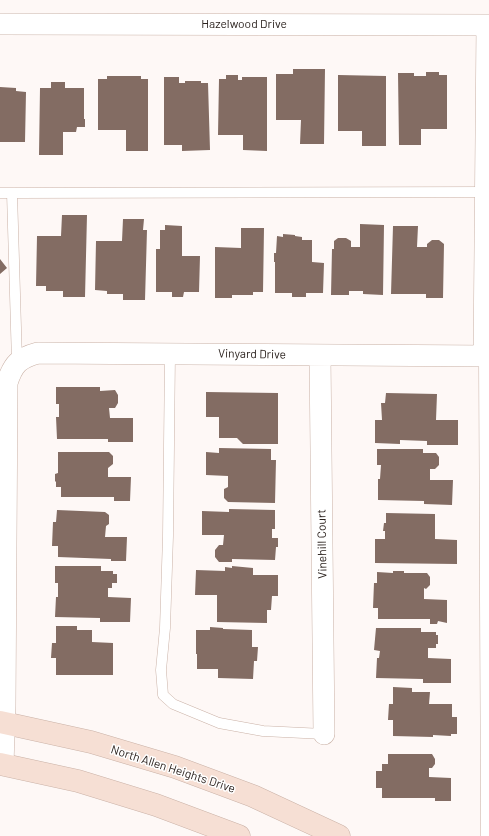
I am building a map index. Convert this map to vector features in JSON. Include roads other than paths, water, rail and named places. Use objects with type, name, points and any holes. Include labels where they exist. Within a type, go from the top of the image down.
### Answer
[{"type":"main road","name":"North Allen Heights Drive","points":[[2,723],[91,742],[175,767],[253,796],[339,836]]},
{"type":"main road","points":[[2,764],[78,781],[156,804],[239,836]]},
{"type":"street","name":"Hazelwood Drive","points":[[0,24],[488,25]]},
{"type":"street","points":[[486,356],[488,25]]},
{"type":"street","name":"Vinyard Drive","points":[[17,362],[38,352],[486,356]]},
{"type":"street","name":"Vinehill Court","points":[[320,355],[324,734]]},
{"type":"street","points":[[2,764],[7,383],[11,371],[17,362]]},
{"type":"lane","points":[[0,193],[487,192]]},
{"type":"lane","points":[[12,193],[17,362]]},
{"type":"lane","points":[[170,354],[168,544],[165,628],[161,670],[163,695],[173,704],[219,723],[263,731],[324,734]]},
{"type":"lane","points":[[486,356],[486,836]]}]
